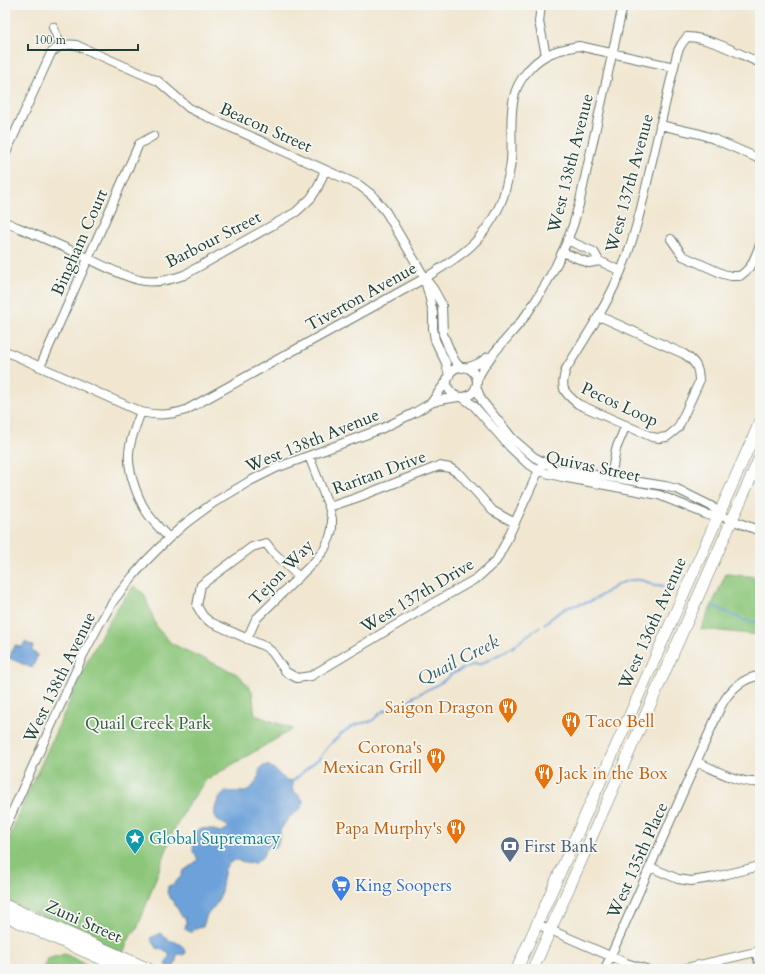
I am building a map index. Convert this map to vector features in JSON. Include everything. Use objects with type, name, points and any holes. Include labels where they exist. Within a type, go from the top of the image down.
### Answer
[{"type":"main road","name":"West 136th Avenue","points":[[517,969],[760,422]]},
{"type":"main road","name":"West 136th Avenue","points":[[533,969],[760,456]]},
{"type":"main road","name":"Zuni Street","points":[[5,905],[149,969]]},
{"type":"main road","name":"Zuni Street","points":[[5,916],[124,969]]},
{"type":"street","points":[[541,5],[539,22],[546,55]]},
{"type":"street","name":"West 138th Avenue","points":[[477,384],[480,372],[492,355],[510,336],[542,291],[558,262],[572,228],[623,5]]},
{"type":"street","points":[[5,155],[51,53],[56,48],[61,46],[53,27]]},
{"type":"street","name":"West 137th Avenue","points":[[563,389],[563,378],[566,369],[599,316],[621,271],[634,236],[642,208],[677,51],[687,37],[697,37],[760,63]]},
{"type":"street","name":"Beacon Street","points":[[61,46],[71,44],[76,45],[158,81],[189,108],[359,185],[372,195],[386,212],[425,278],[434,290],[442,305],[443,334],[454,358],[465,368]]},
{"type":"street","name":"Tiverton Avenue","points":[[5,351],[141,412],[160,415],[186,410],[425,278],[467,250],[491,221],[503,196],[511,162],[512,113],[514,96],[520,82],[528,71],[546,55],[579,46],[674,66]]},
{"type":"street","points":[[660,125],[700,134],[760,159]]},
{"type":"street","name":"Bingham Court","points":[[40,367],[139,144],[152,136]]},
{"type":"street","name":"Barbour Street","points":[[5,222],[89,258],[124,275],[139,280],[153,282],[169,280],[184,275],[296,212],[311,198],[318,187],[325,170]]},
{"type":"street","points":[[671,239],[682,256],[723,274],[732,276],[740,276],[752,264],[760,245]]},
{"type":"street","points":[[567,240],[594,252],[599,261]]},
{"type":"street","points":[[562,252],[589,263],[599,261],[621,271]]},
{"type":"street","name":"Beacon Street","points":[[425,278],[433,313],[433,328],[436,340],[446,363],[448,378]]},
{"type":"street","name":"Pecos Loop","points":[[563,389],[569,397],[578,404],[652,437],[667,437],[673,434],[678,428],[699,382],[698,367],[684,354],[599,316]]},
{"type":"street","name":"West 138th Avenue","points":[[465,368],[479,363],[492,355]]},
{"type":"street","points":[[465,368],[474,373],[477,384],[471,395],[460,397],[454,395],[448,388],[448,378],[454,370],[465,368]]},
{"type":"street","name":"West 138th Avenue","points":[[431,403],[448,378]]},
{"type":"street","name":"Quivas Street","points":[[477,384],[478,393],[482,401],[514,439],[526,451],[544,463],[558,469],[677,489],[712,506],[719,515]]},
{"type":"street","name":"West 138th Avenue","points":[[5,828],[83,655],[99,625],[114,600],[133,576],[169,538],[201,511],[213,503],[276,468],[381,429],[431,403],[460,397]]},
{"type":"street","name":"Quivas Street","points":[[460,397],[474,406],[526,463],[539,470],[562,477],[659,495],[708,515],[719,515],[760,531]]},
{"type":"street","points":[[141,412],[132,436],[129,453],[130,467],[137,494],[146,511],[157,526],[169,538]]},
{"type":"street","points":[[611,477],[616,449],[626,425]]},
{"type":"street","name":"Tejon Way","points":[[247,639],[256,619],[314,562],[328,544],[332,529],[332,519],[329,507],[309,456]]},
{"type":"street","name":"West 137th Drive","points":[[247,639],[266,647],[272,652],[286,672],[297,678],[311,676],[477,578],[496,562],[539,470],[544,463]]},
{"type":"street","name":"Raritan Drive","points":[[329,507],[439,466],[450,468],[460,475],[493,511],[515,523]]},
{"type":"street","points":[[247,639],[210,622],[202,616],[197,606],[201,585],[252,547],[266,543],[272,551],[299,577]]},
{"type":"street","name":"West 135th Place","points":[[605,969],[725,698],[733,689],[744,681],[760,676]]},
{"type":"street","points":[[697,762],[743,782],[760,782]]},
{"type":"street","points":[[650,867],[678,879],[692,882],[760,866]]},
{"type":"street","points":[[537,924],[611,956],[646,969]]},
{"type":"street","points":[[682,969],[758,951],[760,966]]},
{"type":"green space","points":[[726,574],[760,577],[760,635],[701,629]]},
{"type":"green space","name":"Quail Creek Park","points":[[134,586],[144,594],[157,628],[172,644],[239,675],[252,691],[255,715],[293,729],[206,780],[186,808],[173,832],[137,929],[131,935],[123,953],[5,900],[5,851],[16,820],[89,658],[110,619]]},
{"type":"green space","points":[[65,954],[95,969],[42,969],[47,959]]},
{"type":"water","points":[[25,642],[33,646],[32,651],[38,655],[32,668],[9,658],[15,645],[22,647]]},
{"type":"water","points":[[267,765],[273,768],[287,781],[291,780],[294,782],[292,789],[303,800],[303,805],[300,810],[288,819],[281,828],[277,847],[267,848],[262,857],[255,863],[248,864],[235,860],[228,864],[225,869],[218,901],[207,914],[203,927],[196,928],[191,933],[185,929],[185,918],[182,917],[167,893],[168,886],[173,885],[182,875],[182,872],[198,860],[193,851],[194,835],[196,830],[208,829],[220,832],[229,828],[215,816],[216,806],[223,793],[248,791],[256,782],[260,769]]},
{"type":"water","points":[[160,933],[169,941],[181,945],[186,953],[183,955],[177,955],[175,965],[171,969],[168,968],[166,963],[169,957],[169,952],[157,948],[152,941],[151,937]]},
{"type":"waterway","name":"Quail Creek","points":[[544,624],[566,608],[593,600],[620,583],[626,581],[640,580],[654,586],[658,585],[674,588]]},
{"type":"waterway","name":"Quail Creek","points":[[714,606],[743,620],[760,623]]},
{"type":"waterway","name":"Quail Creek","points":[[293,781],[320,758],[331,743],[353,726],[371,721],[382,712],[405,703],[442,682],[451,675],[474,664],[479,665],[513,647],[540,627]]},
{"type":"place","name":"Saigon Dragon","points":[[508,724]]},
{"type":"place","name":"Taco Bell","points":[[571,738]]},
{"type":"place","name":"Corona's Mexican Grill","points":[[436,774]]},
{"type":"place","name":"Jack in the Box","points":[[544,790]]},
{"type":"place","name":"Papa Murphy's","points":[[456,845]]},
{"type":"place","name":"Global Supremacy","points":[[135,855]]},
{"type":"place","name":"First Bank","points":[[510,863]]},
{"type":"place","name":"King Soopers","points":[[341,902]]}]
